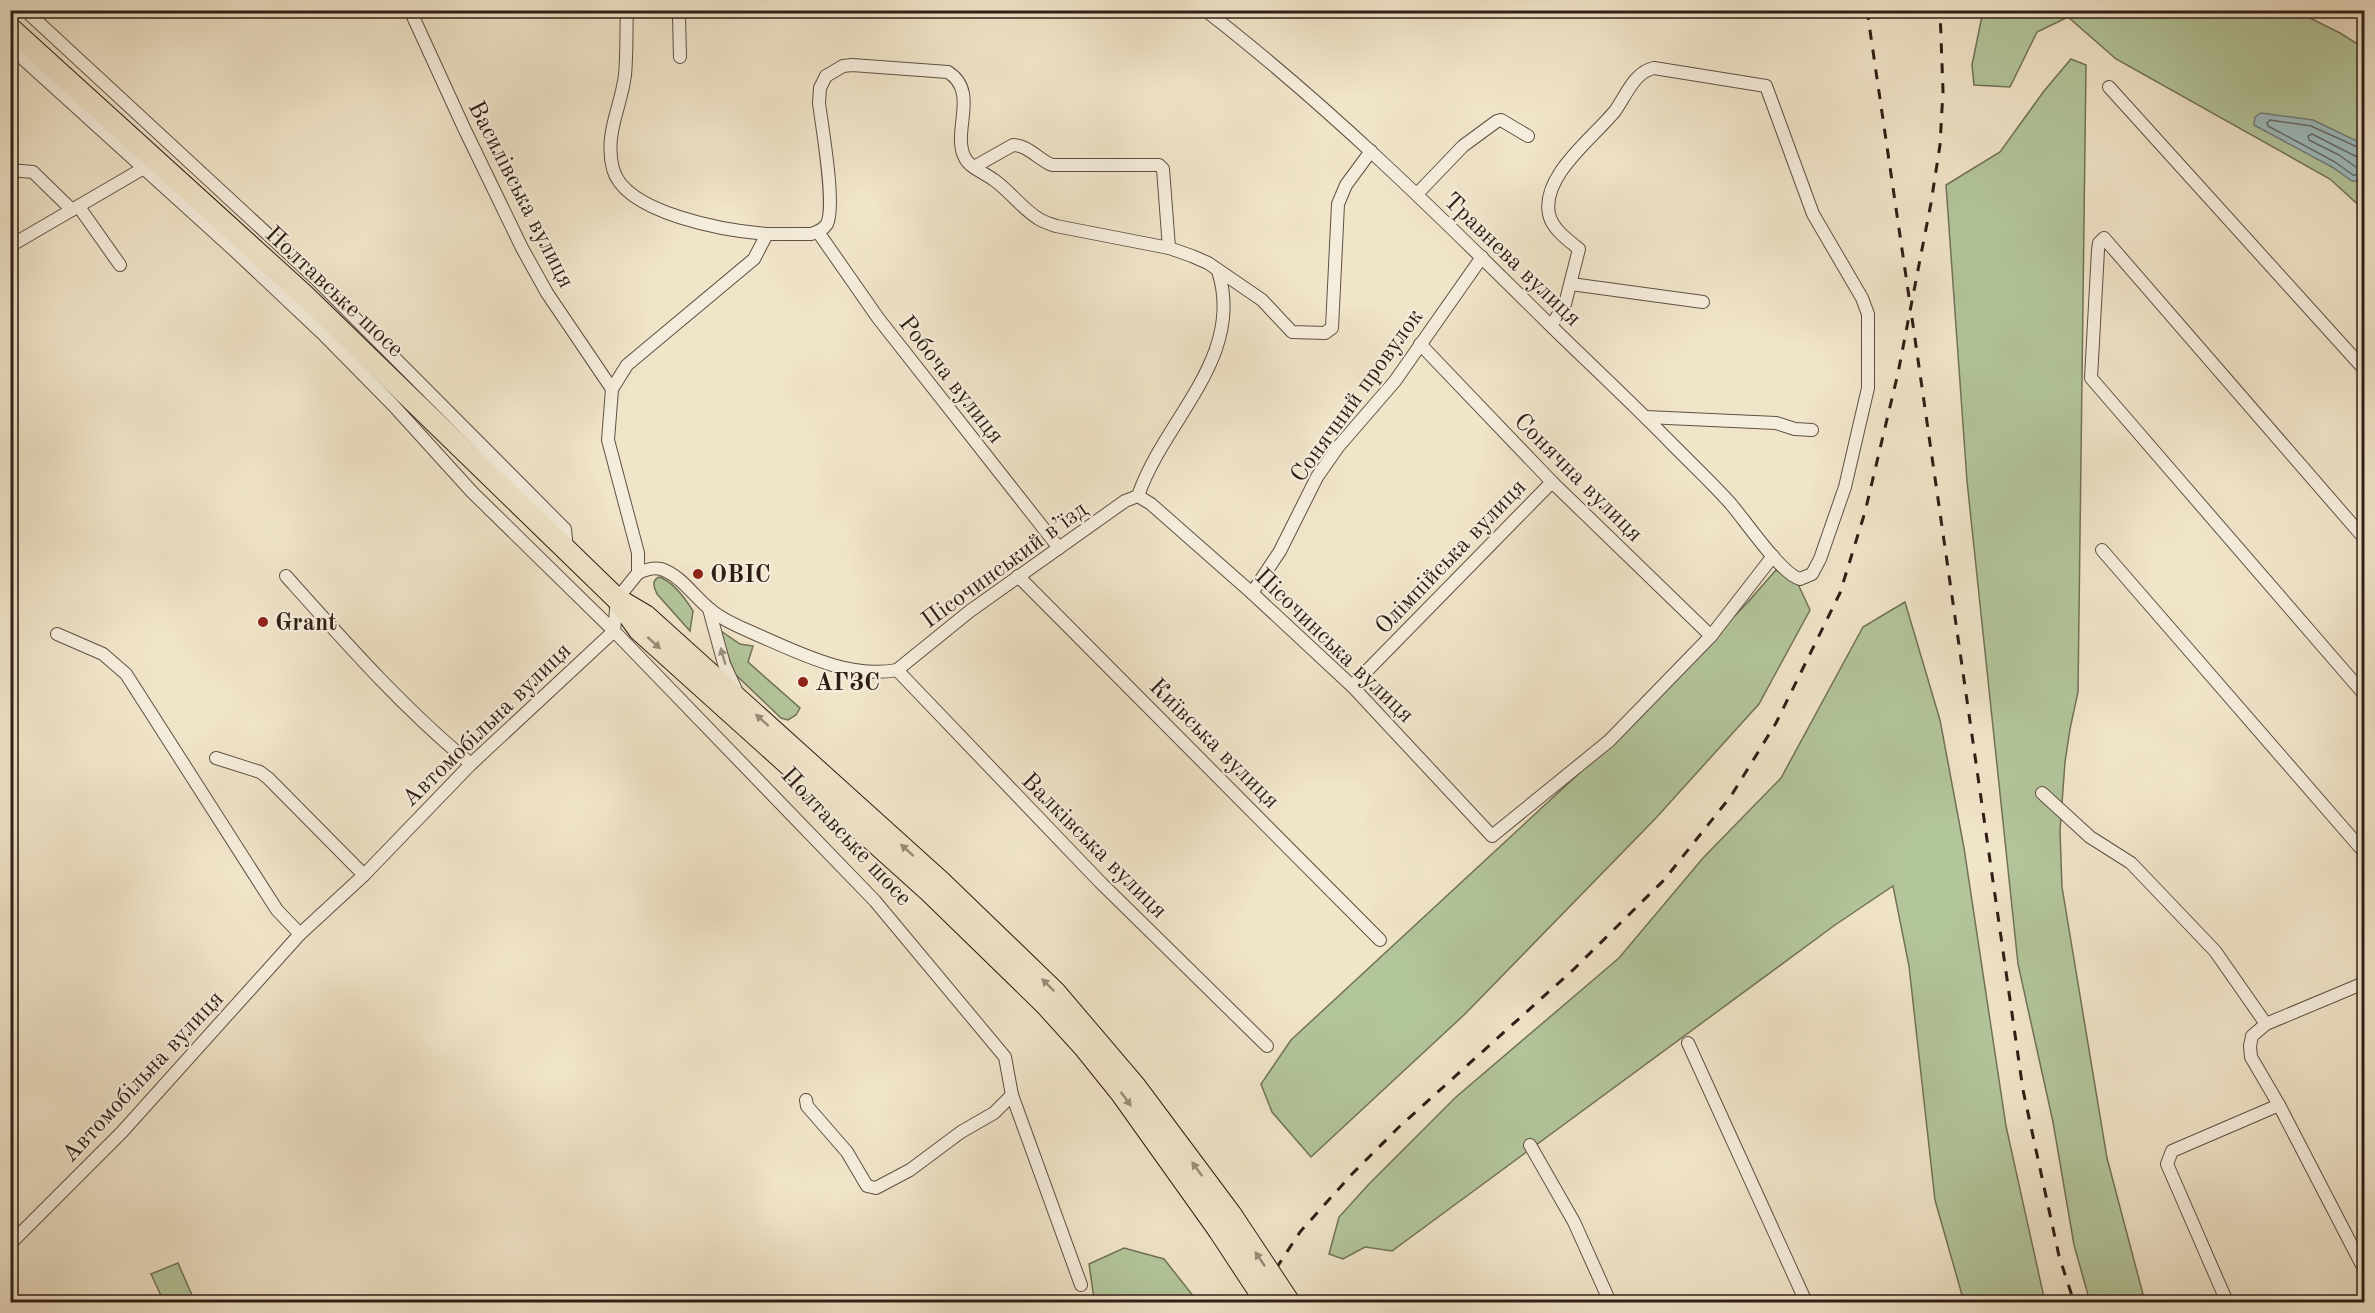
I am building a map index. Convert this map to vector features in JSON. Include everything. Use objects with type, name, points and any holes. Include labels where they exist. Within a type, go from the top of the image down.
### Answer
[{"type":"highway","name":"Полтавське шосе","points":[[10,28],[151,165],[304,295],[616,599]]},
{"type":"highway","points":[[616,599],[646,616],[741,701],[940,881],[1055,992],[1135,1086],[1225,1222],[1266,1302]]},
{"type":"highway","points":[[616,599],[639,630],[930,892],[1045,1004],[1122,1093],[1289,1302]]},
{"type":"street","points":[[25,10],[315,278],[565,529],[568,551]]},
{"type":"street","name":"Василівська вулиця","points":[[410,10],[522,248],[547,293],[612,389]]},
{"type":"street","points":[[627,10],[625,73],[610,139],[613,168],[617,180],[624,189],[674,216],[702,224],[767,234],[818,232],[827,223],[830,206],[819,103],[820,88],[826,76],[837,68],[852,65],[948,72],[955,77],[962,89],[964,157],[974,167],[996,181],[1038,219],[1056,226],[1169,248],[1208,263],[1262,300],[1292,332],[1298,334],[1325,333],[1330,331],[1332,325],[1338,204],[1346,185],[1371,151]]},
{"type":"street","points":[[676,10],[679,17],[680,57]]},
{"type":"street","name":"Травнева вулиця","points":[[1212,12],[1371,151],[1482,257],[1646,417],[1730,503],[1792,576],[1800,579],[1812,574],[1820,560],[1845,487],[1868,388],[1868,314],[1862,298],[1813,214],[1766,86],[1654,68],[1641,74],[1613,113],[1567,164],[1550,196],[1549,215],[1553,225],[1578,249],[1571,285]]},
{"type":"street","name":"Полтавське шосе","points":[[10,47],[151,165],[325,336],[393,405],[472,492],[614,631],[875,901],[1005,1057],[1012,1095],[1081,1285]]},
{"type":"street","points":[[2109,87],[2364,369]]},
{"type":"street","points":[[1417,194],[1463,146],[1497,121],[1500,120],[1528,136]]},
{"type":"street","points":[[974,167],[1013,145],[1020,145],[1045,163],[1052,165],[1159,165],[1163,169],[1169,248]]},
{"type":"street","points":[[10,246],[151,165]]},
{"type":"street","points":[[10,170],[33,172],[76,208],[120,266]]},
{"type":"street","name":"Робоча вулиця","points":[[818,232],[878,318],[1059,548]]},
{"type":"street","points":[[638,573],[638,553],[608,440],[612,389],[627,365],[754,259],[767,234]]},
{"type":"street","points":[[2364,537],[2104,238],[2099,243],[2098,250],[2091,378],[2364,694]]},
{"type":"street","name":"Сонячний провулок","points":[[1252,593],[1280,550],[1317,477],[1338,447],[1395,381],[1482,257]]},
{"type":"street","points":[[1138,496],[1154,460],[1211,364],[1218,345],[1224,305],[1222,283],[1218,271]]},
{"type":"street","points":[[1551,326],[1563,309],[1571,285],[1703,302]]},
{"type":"street","name":"Сонячна вулиця","points":[[1420,344],[1552,482],[1711,636]]},
{"type":"street","points":[[1646,417],[1776,423],[1795,429],[1812,430]]},
{"type":"street","name":"Олімпійська вулиця","points":[[1352,686],[1552,482]]},
{"type":"street","name":"Пісочинський в’їзд","points":[[897,670],[1018,576],[1125,501],[1138,496]]},
{"type":"street","name":"Пісочинська вулиця","points":[[1138,496],[1151,504],[1252,593],[1352,686],[1492,836],[1609,741],[1711,636]]},
{"type":"street","points":[[2102,550],[2364,852]]},
{"type":"street","points":[[1711,636],[1773,556]]},
{"type":"street","points":[[614,631],[616,599],[638,573],[658,568],[689,588],[709,609],[728,621],[817,659],[862,671],[897,670]]},
{"type":"street","points":[[286,576],[360,660],[445,743],[471,764]]},
{"type":"street","name":"Київська вулиця","points":[[1018,576],[1380,940]]},
{"type":"street","points":[[709,609],[724,664],[741,701]]},
{"type":"street","name":"Автомобільна вулиця","points":[[10,1244],[122,1132],[300,934],[364,875],[471,764],[614,631]]},
{"type":"street","points":[[57,634],[103,654],[126,674],[200,793],[278,910],[300,934]]},
{"type":"street","name":"Валківська вулиця","points":[[897,670],[1100,882],[1267,1046]]},
{"type":"street","points":[[216,758],[260,772],[268,778],[364,875]]},
{"type":"street","points":[[2042,793],[2090,837],[2131,863],[2215,951],[2266,1024]]},
{"type":"street","points":[[2364,983],[2266,1024],[2252,1036],[2250,1046],[2251,1057],[2279,1105],[2364,1269]]},
{"type":"street","points":[[1688,1042],[1806,1302]]},
{"type":"street","points":[[806,1100],[807,1106],[847,1152],[862,1180],[867,1186],[876,1188],[910,1170],[961,1132],[994,1113],[1012,1095]]},
{"type":"street","points":[[2227,1302],[2167,1164],[2172,1151],[2279,1105]]},
{"type":"street","points":[[1530,1145],[1574,1222],[1610,1302]]},
{"type":"green space","points":[[1983,11],[2296,11],[2340,33],[2364,48],[2364,210],[2330,179],[2116,59],[2068,17],[2037,32],[2010,87],[1974,85],[1972,65]]},
{"type":"green space","points":[[2071,59],[2086,65],[2078,692],[2065,762],[2060,831],[2062,887],[2107,1158],[2145,1302],[2090,1302],[2074,1245],[2053,1122],[2018,964],[1967,481],[1946,185],[2000,152],[2044,91]]},
{"type":"green space","points":[[1776,570],[1797,582],[1810,610],[1759,704],[1655,819],[1465,1014],[1311,1157],[1272,1112],[1261,1084],[1291,1040],[1614,741]]},
{"type":"green space","points":[[659,577],[683,596],[693,611],[690,631],[657,594],[654,582]]},
{"type":"green space","points":[[1905,602],[1940,720],[1964,848],[2006,1126],[2045,1302],[1964,1302],[1935,1200],[1909,966],[1893,886],[1835,925],[1392,1251],[1365,1247],[1343,1259],[1329,1254],[1339,1217],[1368,1185],[1456,1097],[1619,958],[1703,858],[1781,778],[1863,627]]},
{"type":"green space","points":[[721,631],[740,644],[753,646],[748,662],[800,708],[796,715],[788,720],[781,718],[735,674],[720,636]]},
{"type":"green space","points":[[1124,1248],[1164,1259],[1198,1302],[1090,1302],[1094,1299],[1089,1264]]},
{"type":"green space","points":[[178,1263],[195,1302],[164,1302],[151,1274]]},
{"type":"water","points":[[2261,113],[2313,120],[2361,143],[2364,146],[2364,181],[2352,181],[2332,167],[2254,125],[2255,117]]},
{"type":"railway","points":[[1867,10],[1909,297]]},
{"type":"railway","points":[[1254,1302],[1300,1232],[1352,1174],[1399,1127],[1574,969],[1664,880],[1731,796],[1776,723],[1840,593],[1865,512],[1898,373],[1940,145],[1943,91],[1940,10]]},
{"type":"railway","points":[[1912,318],[2023,1090],[2059,1256],[2074,1302]]},
{"type":"place","name":"ОВІС","points":[[698,574]]},
{"type":"place","name":"Grant","points":[[263,622]]},
{"type":"place","name":"АГЗС","points":[[803,682]]}]
